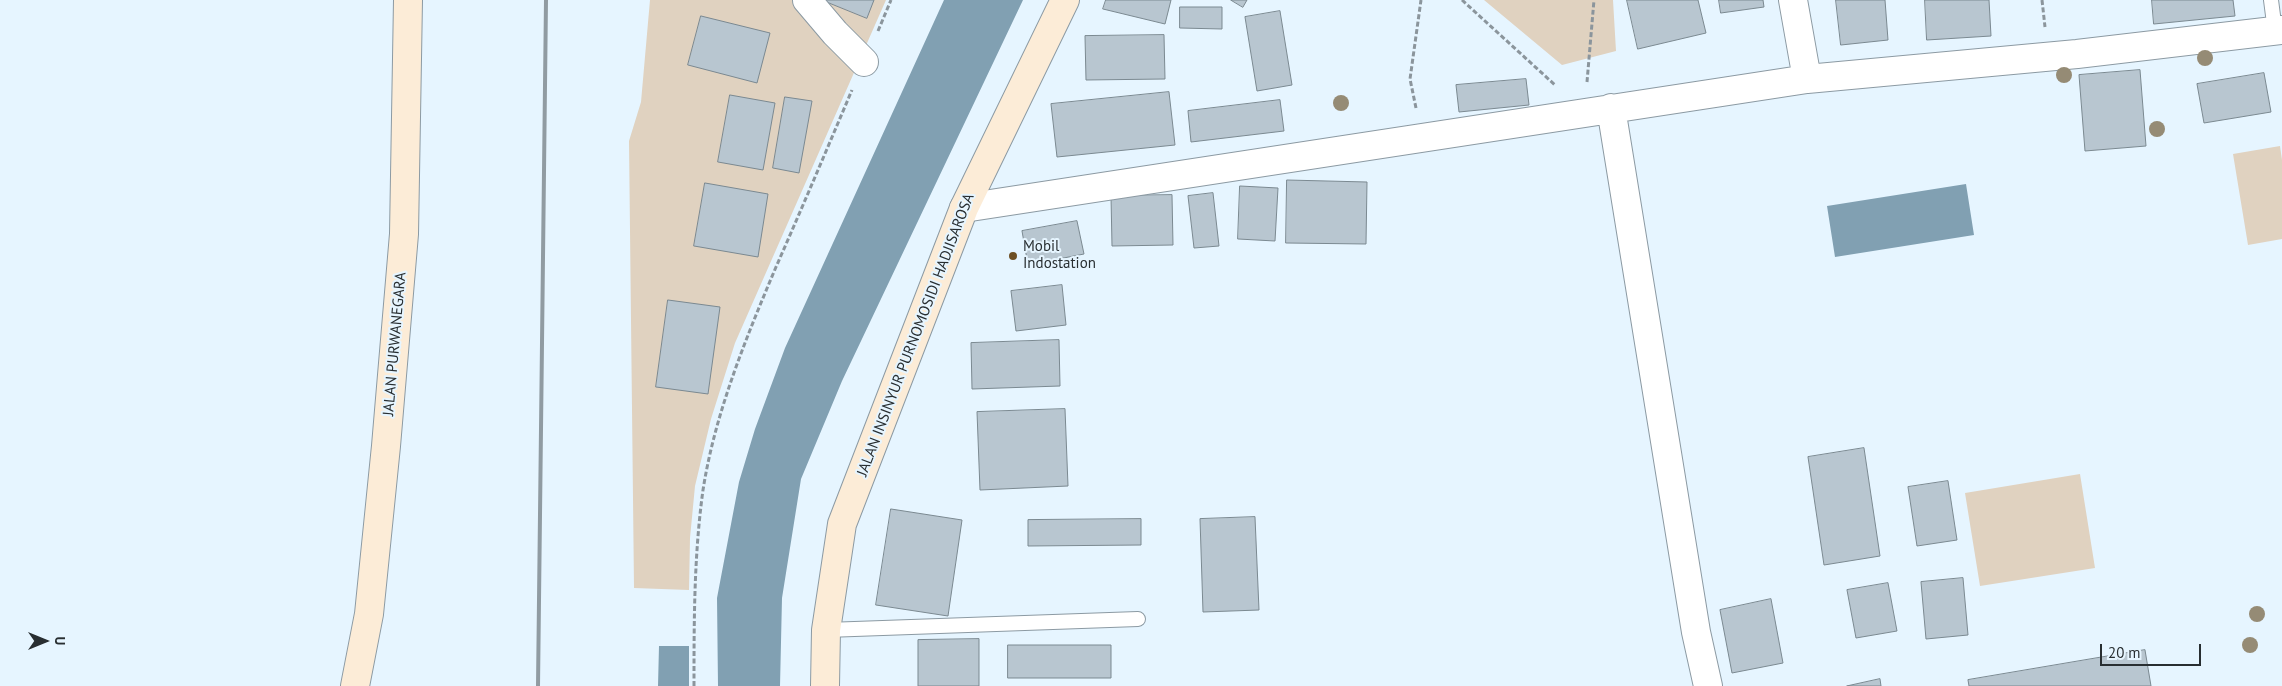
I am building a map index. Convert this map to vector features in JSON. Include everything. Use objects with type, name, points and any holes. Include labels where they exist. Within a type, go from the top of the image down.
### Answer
[{"type":"street","name":"JALAN PURWANEGARA","points":[[355,686],[369,614],[404,244],[408,0]]},
{"type":"street","points":[[807,0],[835,33],[864,62]]},
{"type":"street","name":"JALAN INSINYUR PURNOMOSIDI HADJISAROSA","points":[[825,686],[826,630],[842,524],[964,208],[1065,0]]},
{"type":"street","points":[[1793,0],[1807,79]]},
{"type":"street","points":[[964,208],[1807,79],[2077,54],[2279,30]]},
{"type":"street","points":[[1611,108],[1696,632],[1708,686]]},
{"type":"lane","points":[[2270,0],[2279,30]]},
{"type":"lane","points":[[826,630],[1138,620]]},
{"type":"path","points":[[694,686],[694,606],[698,538],[703,488],[719,421],[744,343],[891,0]]},
{"type":"path","points":[[1421,0],[1410,79],[1422,137]]},
{"type":"path","points":[[1462,0],[1555,85],[1563,84]]},
{"type":"path","points":[[1584,112],[1594,0]]},
{"type":"path","points":[[1579,82],[1587,80]]},
{"type":"shaded area","points":[[650,0],[886,0],[735,343],[711,419],[695,486],[690,538],[689,590],[634,588],[629,141],[641,102]]},
{"type":"shaded area","points":[[1484,0],[1613,0],[1616,51],[1562,65]]},
{"type":"shaded area","points":[[2280,146],[2282,160],[2282,239],[2248,245],[2233,154]]},
{"type":"shaded area","points":[[2080,474],[2095,568],[1980,586],[1965,493]]},
{"type":"water","points":[[944,0],[1023,0],[842,381],[801,479],[782,598],[780,686],[718,686],[717,598],[739,482],[755,429],[785,348]]},
{"type":"water","points":[[1966,184],[1974,235],[1835,257],[1827,206]]},
{"type":"water","points":[[659,646],[689,646],[689,686],[658,686]]},
{"type":"building","points":[[822,0],[874,0],[867,18]]},
{"type":"building","points":[[1106,0],[1171,0],[1165,24],[1103,9]]},
{"type":"building","points":[[1231,0],[1247,0],[1243,7]]},
{"type":"building","points":[[1627,0],[1698,0],[1706,33],[1638,49]]},
{"type":"building","points":[[1719,0],[1763,0],[1764,7],[1721,13]]},
{"type":"building","points":[[1836,0],[1885,0],[1888,40],[1841,45]]},
{"type":"building","points":[[1925,0],[1989,0],[1991,36],[1927,40]]},
{"type":"building","points":[[2152,0],[2233,0],[2235,16],[2154,24]]},
{"type":"building","points":[[1180,7],[1222,7],[1222,29],[1180,28]]},
{"type":"building","points":[[1280,11],[1292,85],[1257,91],[1245,17]]},
{"type":"building","points":[[701,16],[770,33],[757,83],[688,65]]},
{"type":"building","points":[[1164,35],[1165,79],[1086,80],[1085,36]]},
{"type":"building","points":[[2140,70],[2146,146],[2085,151],[2079,75]]},
{"type":"building","points":[[2264,73],[2271,112],[2204,123],[2197,84]]},
{"type":"building","points":[[1526,79],[1529,105],[1459,112],[1456,85]]},
{"type":"building","points":[[1169,92],[1175,145],[1057,157],[1051,104]]},
{"type":"building","points":[[730,95],[775,103],[763,170],[718,162]]},
{"type":"building","points":[[785,97],[812,101],[799,173],[773,168]]},
{"type":"building","points":[[1280,100],[1284,131],[1191,142],[1188,111]]},
{"type":"building","points":[[1287,180],[1367,182],[1366,244],[1286,243]]},
{"type":"building","points":[[705,183],[768,194],[758,257],[694,246]]},
{"type":"building","points":[[1240,186],[1278,188],[1275,241],[1238,239]]},
{"type":"building","points":[[1213,193],[1219,246],[1194,248],[1188,196]]},
{"type":"building","points":[[1172,195],[1173,245],[1112,246],[1111,196]]},
{"type":"building","points":[[1077,221],[1084,254],[1028,265],[1022,231]]},
{"type":"building","points":[[1062,285],[1066,325],[1016,331],[1011,291]]},
{"type":"building","points":[[668,300],[720,307],[708,394],[656,387]]},
{"type":"building","points":[[1059,340],[1060,386],[972,389],[971,343]]},
{"type":"building","points":[[1065,409],[1068,486],[980,490],[977,412]]},
{"type":"building","points":[[1864,448],[1880,556],[1824,565],[1808,457]]},
{"type":"building","points":[[1948,481],[1957,540],[1917,546],[1908,487]]},
{"type":"building","points":[[891,509],[962,520],[948,616],[876,605]]},
{"type":"building","points":[[1255,517],[1259,610],[1203,612],[1200,519]]},
{"type":"building","points":[[1141,519],[1141,545],[1028,546],[1028,520]]},
{"type":"building","points":[[1963,578],[1968,635],[1926,639],[1921,582]]},
{"type":"building","points":[[1888,583],[1897,631],[1856,638],[1847,590]]},
{"type":"building","points":[[1771,599],[1783,663],[1732,673],[1720,610]]},
{"type":"building","points":[[979,639],[979,686],[918,686],[918,640]]},
{"type":"building","points":[[1008,645],[1111,645],[1111,678],[1008,678]]},
{"type":"building","points":[[2145,650],[2151,686],[1969,686],[1968,680]]},
{"type":"building","points":[[1880,679],[1881,686],[1847,686]]},
{"type":"railway","points":[[538,686],[546,0]]},
{"type":"place","name":"Mobil Indostation","points":[[1013,256]]}]
